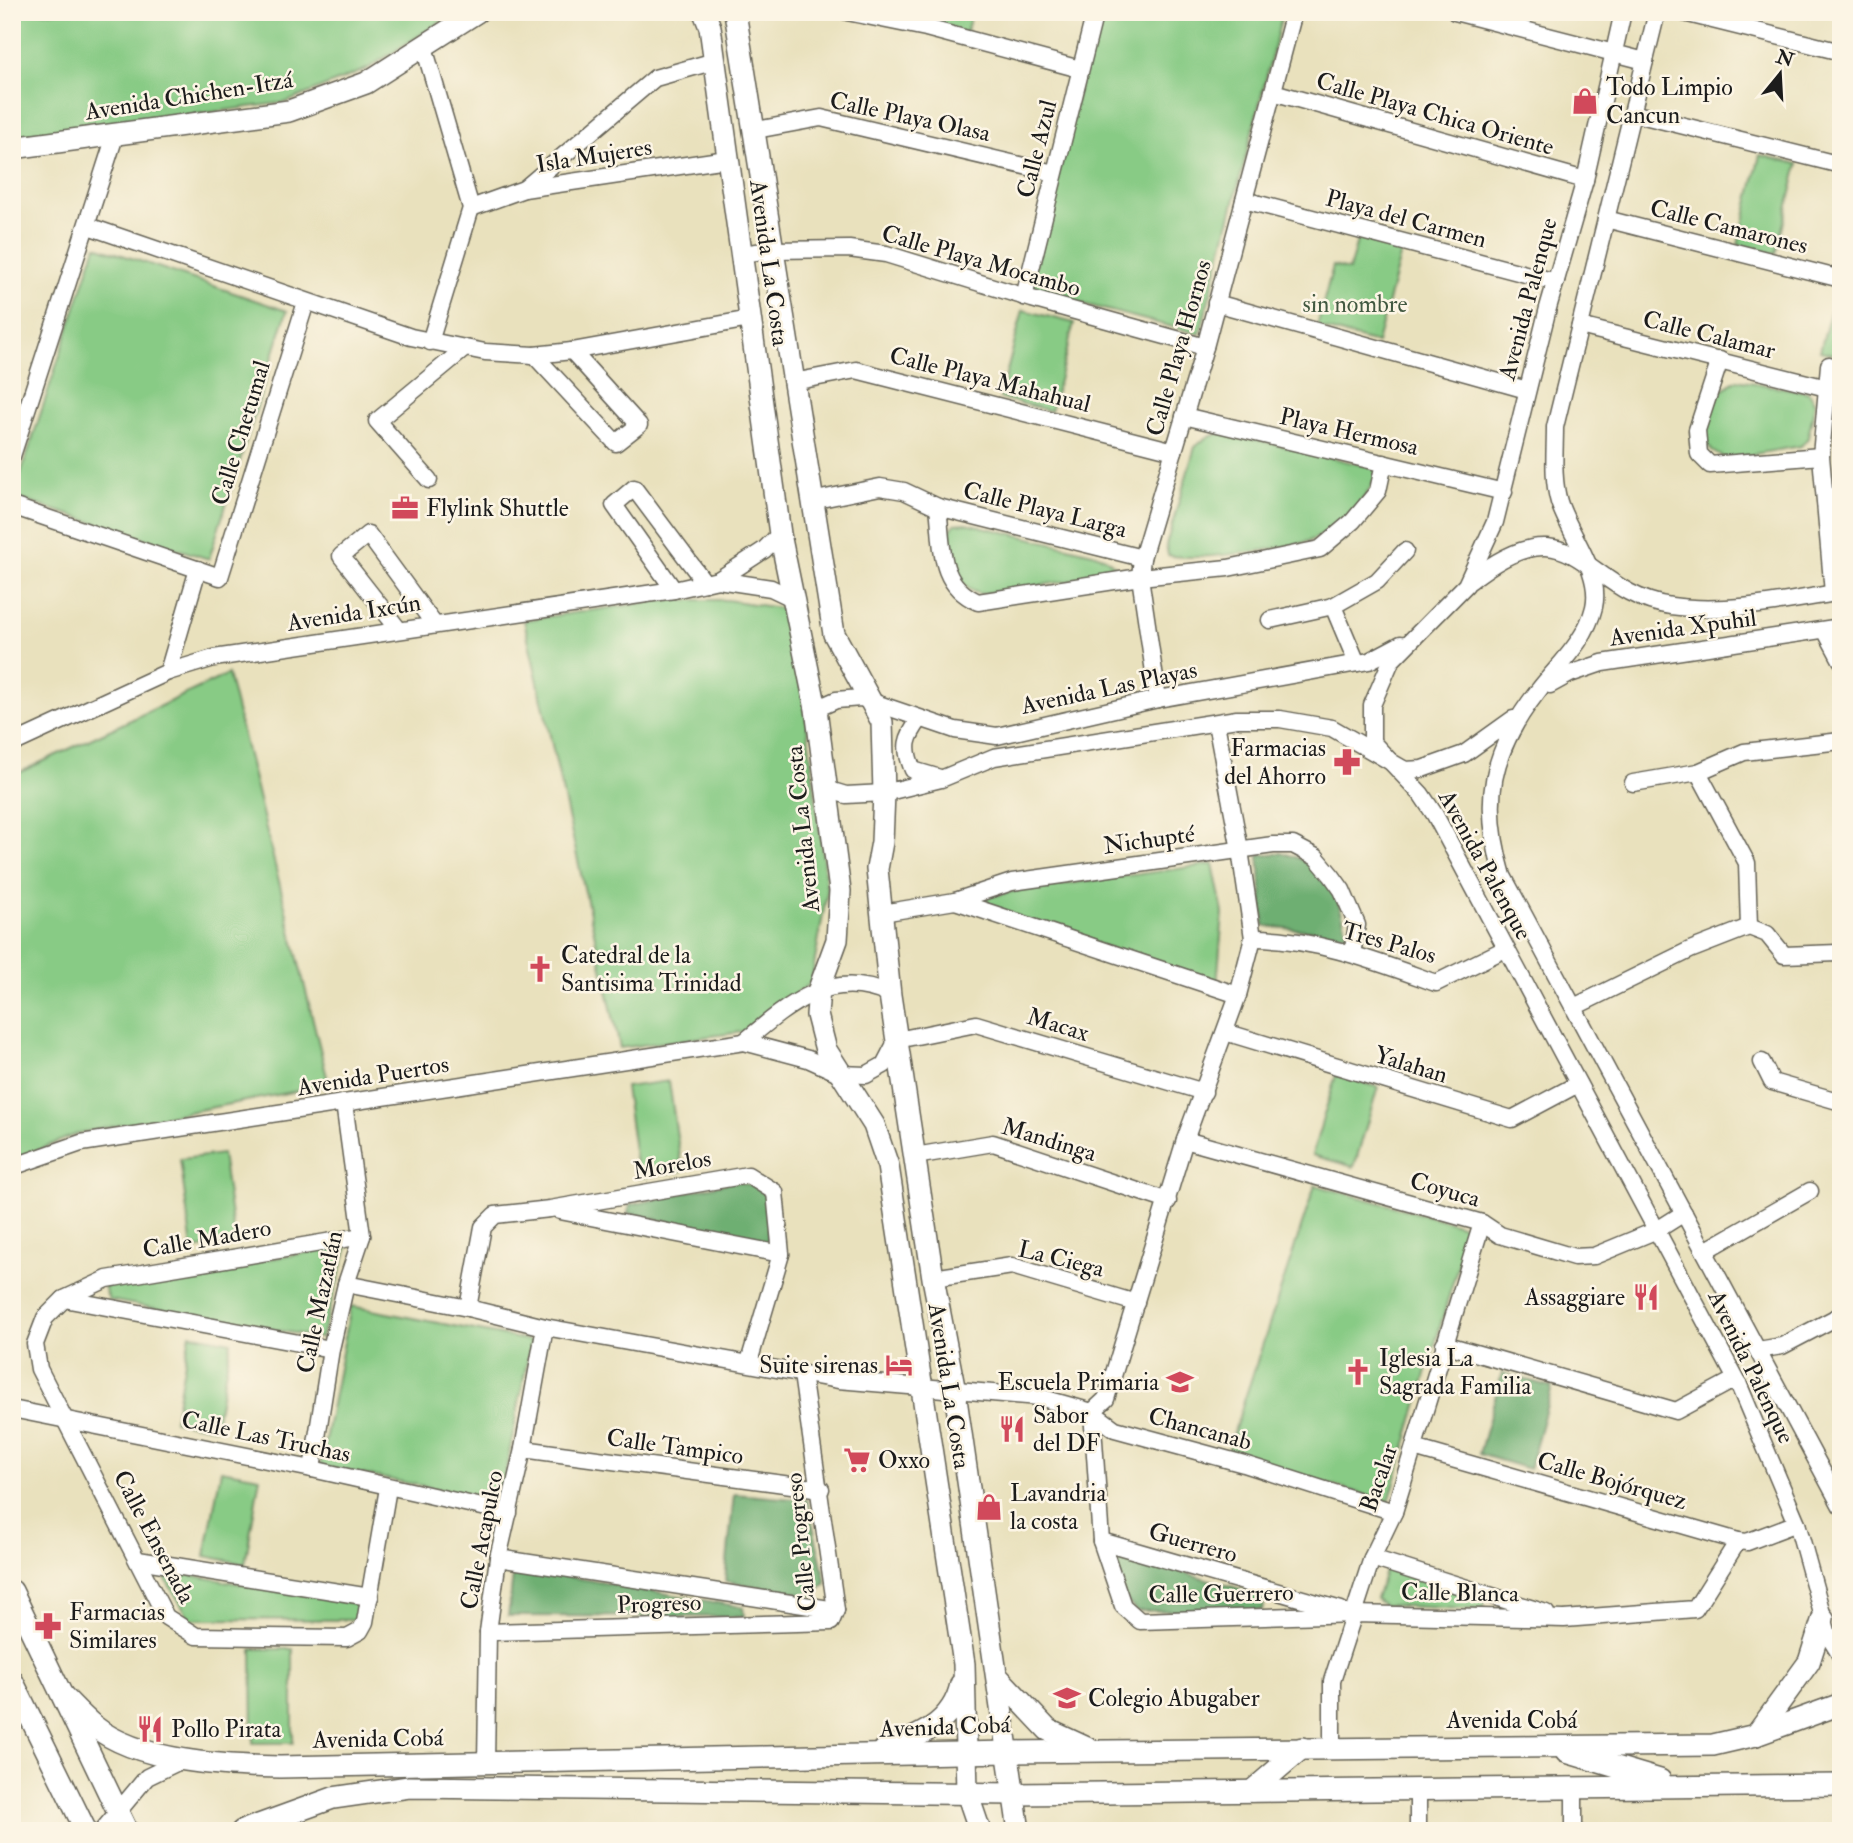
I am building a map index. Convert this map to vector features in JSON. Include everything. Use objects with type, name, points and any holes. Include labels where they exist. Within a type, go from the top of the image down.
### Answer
[{"type":"main road","name":"Avenida Chichen-Itzá","points":[[12,148],[289,111],[366,83],[477,12]]},
{"type":"main road","name":"Avenida La Costa","points":[[704,12],[710,27],[715,61],[780,534],[816,709],[840,891],[837,940],[819,989],[817,1016],[825,1050],[874,1125],[888,1166],[964,1660],[967,1794],[980,1831]]},
{"type":"main road","name":"Avenida La Costa","points":[[736,12],[834,634],[882,722],[884,793],[882,842],[877,869],[890,995],[933,1278],[955,1392],[1019,1831]]},
{"type":"main road","points":[[780,534],[796,527],[816,530]]},
{"type":"main road","points":[[12,1591],[122,1822]]},
{"type":"main road","points":[[1756,1735],[1831,1629]]},
{"type":"main road","points":[[871,1755],[933,1728],[949,1712],[959,1691],[964,1660],[980,1659],[994,1653]]},
{"type":"main road","points":[[998,1677],[1048,1730],[1094,1751]]},
{"type":"main road","points":[[12,1680],[86,1831]]},
{"type":"main road","name":"Avenida Cobá","points":[[63,1696],[95,1727],[125,1743],[180,1761],[280,1767],[1008,1752],[1713,1745],[1756,1735],[1841,1703]]},
{"type":"main road","points":[[1544,1746],[1682,1787]]},
{"type":"main road","points":[[1252,1791],[1301,1748]]},
{"type":"main road","points":[[698,1790],[776,1757]]},
{"type":"main road","points":[[360,1765],[409,1787]]},
{"type":"main road","name":"Avenida Cobá","points":[[242,1831],[333,1798],[409,1787],[1015,1794],[1841,1785]]},
{"type":"street","points":[[847,12],[926,28],[1080,69]]},
{"type":"street","name":"Calle Azul","points":[[1024,297],[1095,12]]},
{"type":"street","name":"Calle Playa Hornos","points":[[1158,699],[1140,577],[1142,558],[1205,347],[1294,12]]},
{"type":"street","points":[[1455,12],[1645,61]]},
{"type":"street","name":"Avenida Palenque","points":[[1623,12],[1585,180],[1527,390],[1495,522],[1466,584],[1391,661],[1372,705],[1370,734],[1382,756],[1420,794],[1435,815],[1738,1383],[1797,1522],[1841,1656]]},
{"type":"street","name":"Avenida Palenque","points":[[1657,12],[1555,427],[1554,474],[1559,502],[1595,585],[1595,604],[1589,625],[1570,654],[1537,692],[1506,740],[1492,790],[1489,814],[1503,876],[1841,1506]]},
{"type":"street","points":[[1680,12],[1841,52]]},
{"type":"street","points":[[424,47],[471,208],[430,342]]},
{"type":"street","points":[[524,189],[654,78],[715,61]]},
{"type":"street","name":"Calle Playa Chica Oriente","points":[[1273,92],[1585,180]]},
{"type":"street","points":[[1632,113],[1841,165]]},
{"type":"street","name":"Calle Playa Olasa","points":[[756,130],[821,118],[1054,173]]},
{"type":"street","points":[[12,456],[115,136]]},
{"type":"street","name":"Isla Mujeres","points":[[471,208],[524,189],[727,159]]},
{"type":"street","name":"Playa del Carmen","points":[[1244,201],[1556,282]]},
{"type":"street","name":"Calle Camarones","points":[[1606,219],[1841,279]]},
{"type":"street","points":[[88,226],[306,302],[430,342],[464,349],[534,355],[572,351],[750,319]]},
{"type":"street","name":"Calle Playa Mocambo","points":[[741,254],[772,250],[849,249],[886,254],[1024,297],[1205,347]]},
{"type":"street","name":"Calle Chetumal","points":[[198,569],[220,577],[306,302]]},
{"type":"street","points":[[1216,303],[1527,390]]},
{"type":"street","name":"Calle Calamar","points":[[1580,326],[1827,388]]},
{"type":"street","points":[[429,480],[377,421],[464,349]]},
{"type":"street","points":[[534,355],[616,443],[639,425],[572,351]]},
{"type":"street","points":[[1720,360],[1697,430],[1699,454],[1704,460],[1710,465],[1821,456]]},
{"type":"street","points":[[1829,365],[1821,456],[1837,593]]},
{"type":"street","name":"Calle Playa Mahahual","points":[[793,383],[856,370],[1174,451]]},
{"type":"street","name":"Playa Hermosa","points":[[1185,416],[1504,492]]},
{"type":"street","name":"Calle Playa Larga","points":[[938,506],[947,576],[961,595],[978,602],[1140,577],[1228,568],[1320,550],[1353,522],[1378,491],[1384,463]]},
{"type":"street","name":"Calle Playa Larga","points":[[811,500],[880,487],[904,491],[938,506],[1142,558]]},
{"type":"street","points":[[674,590],[614,505],[634,488],[712,581]]},
{"type":"street","points":[[12,506],[198,569],[168,672]]},
{"type":"street","points":[[399,630],[341,556],[368,534],[434,624]]},
{"type":"street","name":"Avenida Ixcún","points":[[12,744],[168,672],[214,658],[674,590],[712,581],[764,550],[780,534]]},
{"type":"street","name":"Avenida Xpuhil","points":[[1466,584],[1499,560],[1533,548],[1559,549],[1585,561],[1631,592],[1668,606],[1711,609],[1837,593]]},
{"type":"street","points":[[1270,620],[1333,606],[1377,581],[1405,551]]},
{"type":"street","name":"Avenida Ixcún","points":[[712,581],[771,588],[794,599]]},
{"type":"street","points":[[1333,606],[1357,663]]},
{"type":"street","points":[[1833,628],[1841,660]]},
{"type":"street","name":"Avenida Xpuhil","points":[[1537,692],[1570,674],[1602,663],[1833,628]]},
{"type":"street","name":"Avenida Las Playas","points":[[816,709],[844,698],[871,700],[955,730],[997,736],[1158,699],[1370,661],[1413,638]]},
{"type":"street","points":[[1382,756],[1405,770],[1443,764],[1476,747],[1500,730],[1537,692]]},
{"type":"street","points":[[920,719],[907,738],[906,753],[913,770],[941,779]]},
{"type":"street","name":"Avenida Las Playas","points":[[827,789],[856,796],[884,793],[941,779],[994,757],[1237,719],[1280,719],[1332,729],[1382,756]]},
{"type":"street","points":[[1092,1412],[1106,1399],[1185,1140],[1238,995],[1253,938],[1241,850],[1216,723]]},
{"type":"street","points":[[1633,783],[1698,772],[1744,752],[1841,741]]},
{"type":"street","points":[[1698,772],[1747,863],[1749,927]]},
{"type":"street","name":"Nichupté","points":[[882,913],[955,901],[1013,882],[1293,845],[1316,857],[1342,890],[1357,925],[1352,954]]},
{"type":"street","points":[[955,901],[1238,995]]},
{"type":"street","points":[[1574,1007],[1690,950],[1749,927],[1767,934],[1784,955],[1838,953]]},
{"type":"street","name":"Tres Palos","points":[[1253,938],[1272,938],[1352,954],[1436,983],[1505,950]]},
{"type":"street","name":"Avenida Puertos","points":[[744,1042],[819,989],[848,983],[872,987],[890,995]]},
{"type":"street","name":"Macax","points":[[897,1040],[976,1024],[1204,1092]]},
{"type":"street","name":"Yalahan","points":[[1225,1032],[1512,1119],[1578,1084]]},
{"type":"street","points":[[841,1074],[866,1075],[884,1065],[897,1040]]},
{"type":"street","name":"Avenida Puertos","points":[[12,1167],[81,1143],[744,1042],[808,1059],[841,1074]]},
{"type":"street","points":[[1762,1062],[1772,1082],[1841,1102]]},
{"type":"street","name":"Calle Mazatlán","points":[[312,1469],[331,1349],[346,1284],[362,1236],[344,1103]]},
{"type":"street","name":"Coyuca","points":[[1185,1140],[1482,1223],[1500,1235],[1574,1257],[1594,1256],[1657,1230],[1684,1213]]},
{"type":"street","name":"Mandinga","points":[[915,1156],[993,1143],[1168,1201]]},
{"type":"street","name":"Morelos","points":[[468,1308],[483,1227],[495,1215],[550,1209],[748,1175],[775,1192],[781,1254],[749,1362]]},
{"type":"street","points":[[1705,1251],[1810,1191]]},
{"type":"street","points":[[550,1209],[781,1254]]},
{"type":"street","name":"Bacalar","points":[[1332,1748],[1332,1681],[1372,1558],[1394,1511],[1482,1223]]},
{"type":"street","name":"Calle Madero","points":[[45,1318],[64,1300],[107,1279],[362,1236]]},
{"type":"street","name":"La Ciega","points":[[933,1278],[1012,1266],[1136,1303]]},
{"type":"street","points":[[346,1284],[468,1308],[545,1327],[749,1362],[802,1374],[923,1387]]},
{"type":"street","points":[[64,1300],[331,1349]]},
{"type":"street","points":[[1758,1350],[1782,1346],[1841,1315]]},
{"type":"street","name":"Calle Ensenada","points":[[45,1318],[35,1344],[39,1369],[166,1617],[196,1636],[348,1638],[360,1631],[365,1622],[370,1597],[388,1488]]},
{"type":"street","name":"Calle Acapulco","points":[[486,1763],[488,1632],[498,1558],[523,1449],[545,1327]]},
{"type":"street","points":[[1444,1344],[1676,1411],[1728,1383],[1738,1383]]},
{"type":"street","name":"Calle Progreso","points":[[802,1374],[821,1489],[833,1616]]},
{"type":"street","name":"Chancanab","points":[[923,1387],[955,1392],[1039,1397],[1092,1412],[1115,1429],[1244,1464],[1394,1511]]},
{"type":"street","name":"Calle Las Truchas","points":[[12,1409],[312,1469],[509,1513]]},
{"type":"street","name":"Calle Guerrero","points":[[1092,1412],[1101,1541],[1123,1606],[1140,1621],[1354,1614]]},
{"type":"street","name":"Calle Bojórquez","points":[[1414,1448],[1738,1541]]},
{"type":"street","name":"Calle Tampico","points":[[523,1449],[821,1489]]},
{"type":"street","points":[[1738,1541],[1747,1542],[1797,1522]]},
{"type":"street","name":"Guerrero","points":[[1101,1541],[1354,1614]]},
{"type":"street","name":"Calle Blanca","points":[[1354,1614],[1564,1619],[1695,1609],[1738,1541]]},
{"type":"street","points":[[498,1558],[833,1616]]},
{"type":"street","name":"Calle Blanca","points":[[1372,1558],[1564,1619]]},
{"type":"street","points":[[138,1560],[370,1597]]},
{"type":"street","name":"Progreso","points":[[488,1632],[833,1616]]},
{"type":"street","points":[[102,1831],[122,1822],[147,1777],[180,1761]]},
{"type":"street","points":[[1574,1788],[1574,1831]]},
{"type":"street","points":[[1418,1789],[1418,1831]]},
{"type":"green space","points":[[12,12],[456,12],[367,69],[287,102],[12,139]]},
{"type":"green space","points":[[910,12],[972,12],[966,33],[908,18]]},
{"type":"green space","points":[[1098,12],[1283,12],[1200,334],[1029,290]]},
{"type":"green space","points":[[1760,155],[1798,164],[1776,254],[1738,245]]},
{"type":"green space","name":"sin nombre","points":[[1358,237],[1402,249],[1377,343],[1317,327],[1333,266],[1349,270]]},
{"type":"green space","points":[[96,246],[287,311],[209,559],[13,497]]},
{"type":"green space","points":[[1832,305],[1841,307],[1841,356],[1820,351]]},
{"type":"green space","points":[[1023,310],[1074,323],[1051,411],[1000,398]]},
{"type":"green space","points":[[1737,380],[1808,392],[1815,403],[1808,438],[1801,446],[1726,459],[1712,451],[1705,439],[1710,412],[1722,391]]},
{"type":"green space","points":[[1224,432],[1375,468],[1377,474],[1350,514],[1330,530],[1309,541],[1216,556],[1168,555],[1166,545],[1195,447],[1206,438]]},
{"type":"green space","points":[[966,523],[1093,553],[1106,558],[1115,566],[1109,575],[980,594],[964,584],[953,560],[950,531],[955,524]]},
{"type":"green space","points":[[664,600],[727,600],[793,610],[827,892],[811,983],[742,1032],[620,1048],[524,620]]},
{"type":"green space","points":[[228,674],[329,1085],[79,1133],[12,1161],[12,776]]},
{"type":"green space","points":[[1282,853],[1310,864],[1320,872],[1334,892],[1347,934],[1264,926],[1259,855]]},
{"type":"green space","points":[[1213,864],[1223,913],[1217,985],[970,901],[1015,891]]},
{"type":"green space","points":[[1336,1075],[1378,1087],[1354,1167],[1312,1155]]},
{"type":"green space","points":[[669,1081],[682,1171],[638,1178],[625,1087]]},
{"type":"green space","points":[[222,1154],[235,1244],[192,1249],[180,1159]]},
{"type":"green space","points":[[735,1181],[751,1185],[769,1195],[770,1223],[767,1243],[628,1213],[630,1205]]},
{"type":"green space","points":[[1315,1185],[1469,1227],[1389,1502],[1227,1453]]},
{"type":"green space","points":[[348,1246],[321,1338],[109,1300],[104,1286]]},
{"type":"green space","points":[[351,1306],[531,1341],[500,1501],[320,1466]]},
{"type":"green space","points":[[190,1334],[231,1342],[215,1428],[174,1421]]},
{"type":"green space","points":[[1502,1373],[1552,1387],[1529,1469],[1479,1454]]},
{"type":"green space","points":[[221,1470],[260,1477],[245,1564],[205,1556]]},
{"type":"green space","points":[[734,1494],[807,1500],[826,1583],[814,1596],[725,1581]]},
{"type":"green space","points":[[1122,1554],[1265,1598],[1262,1610],[1136,1611],[1125,1599],[1112,1556]]},
{"type":"green space","points":[[514,1567],[743,1607],[744,1617],[508,1616]]},
{"type":"green space","points":[[1386,1568],[1485,1598],[1484,1610],[1384,1605],[1376,1599]]},
{"type":"green space","points":[[172,1572],[364,1605],[354,1620],[190,1619],[165,1578]]},
{"type":"green space","points":[[252,1649],[293,1649],[293,1743],[253,1743]]},
{"type":"place","name":"Todo Limpio Cancun","points":[[1585,101]]},
{"type":"place","name":"Flylink Shuttle","points":[[405,508]]},
{"type":"place","name":"Farmacias del Ahorro","points":[[1347,762]]},
{"type":"place","name":"Catedral de la Santisima Trinidad","points":[[540,969]]},
{"type":"place","name":"Assaggiare","points":[[1646,1297]]},
{"type":"place","name":"Suite sirenas","points":[[899,1365]]},
{"type":"place","name":"Iglesia La Sagrada Familia","points":[[1358,1372]]},
{"type":"place","name":"Escuela Primaria","points":[[1180,1382]]},
{"type":"place","name":"Sabor del DF","points":[[1012,1429]]},
{"type":"place","name":"Oxxo","points":[[857,1460]]},
{"type":"place","name":"Lavandria la costa","points":[[989,1507]]},
{"type":"place","name":"Farmacias Similares","points":[[48,1626]]},
{"type":"place","name":"Colegio Abugaber","points":[[1067,1698]]},
{"type":"place","name":"Pollo Pirata","points":[[150,1729]]}]
